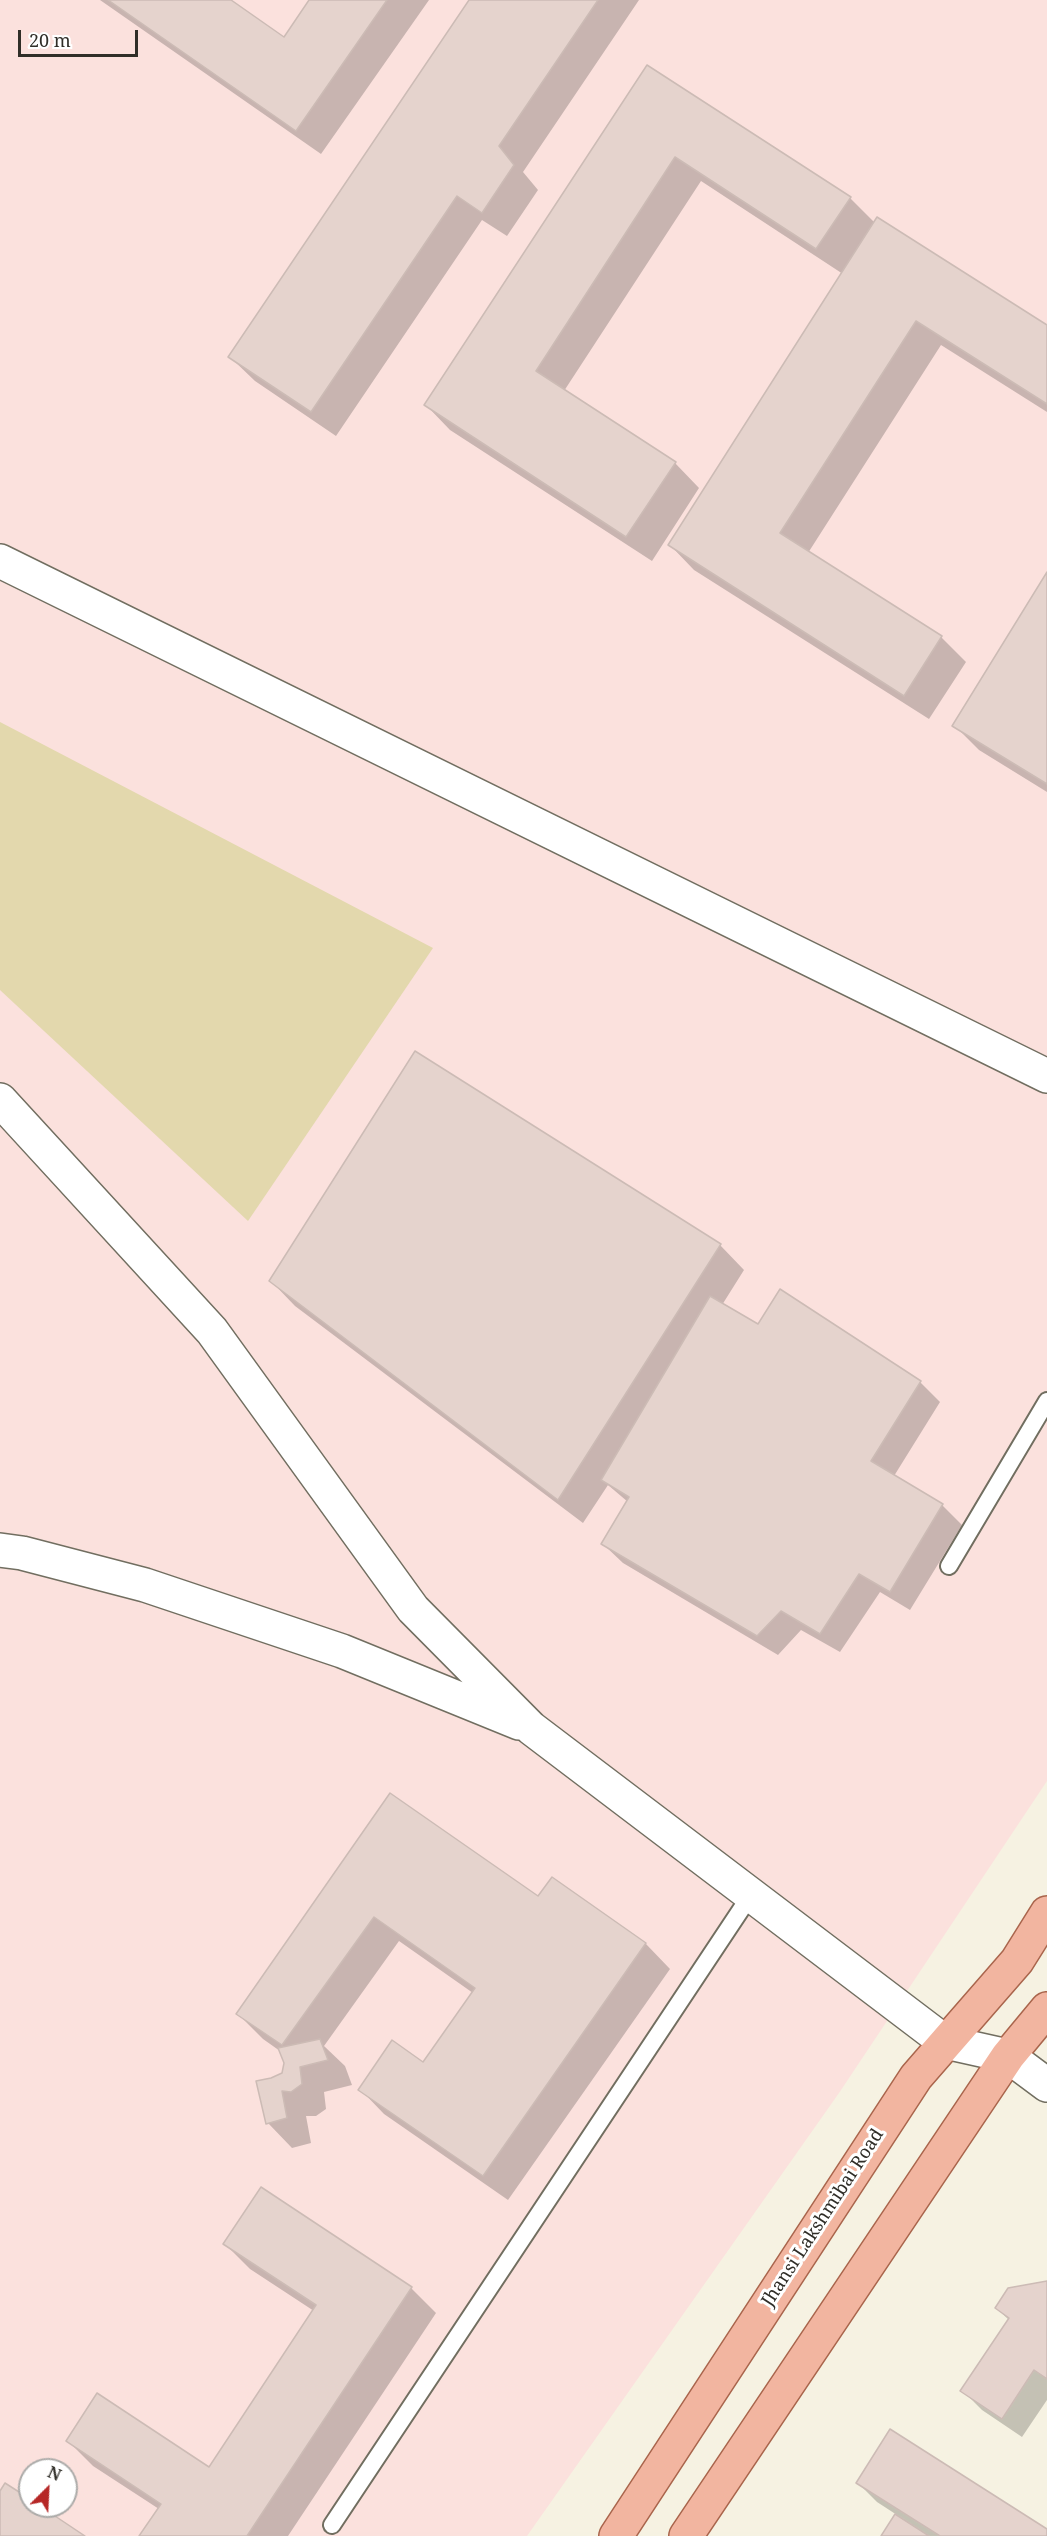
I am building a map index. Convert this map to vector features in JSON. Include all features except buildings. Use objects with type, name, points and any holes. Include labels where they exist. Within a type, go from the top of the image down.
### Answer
[{"type":"main road","name":"Jhansi Lakshmibai Road","points":[[616,2536],[916,2077],[1017,1960],[1047,1913]]},
{"type":"main road","points":[[686,2536],[1008,2056],[1047,2009]]},
{"type":"street","points":[[0,561],[1047,1076]]},
{"type":"street","points":[[0,1100],[212,1331],[413,1609],[531,1728],[752,1893],[945,2042],[1008,2056],[1047,2085]]},
{"type":"street","points":[[0,1550],[22,1553],[156,1588],[342,1651],[531,1728]]},
{"type":"lane","points":[[949,1566],[1047,1401]]},
{"type":"lane","points":[[332,2525],[752,1893]]},
{"type":"shaded area","points":[[0,0],[1047,0],[1047,1781],[839,2093],[527,2536],[0,2536]]},
{"type":"shaded area","points":[[0,722],[433,948],[248,1221],[0,990]]}]
